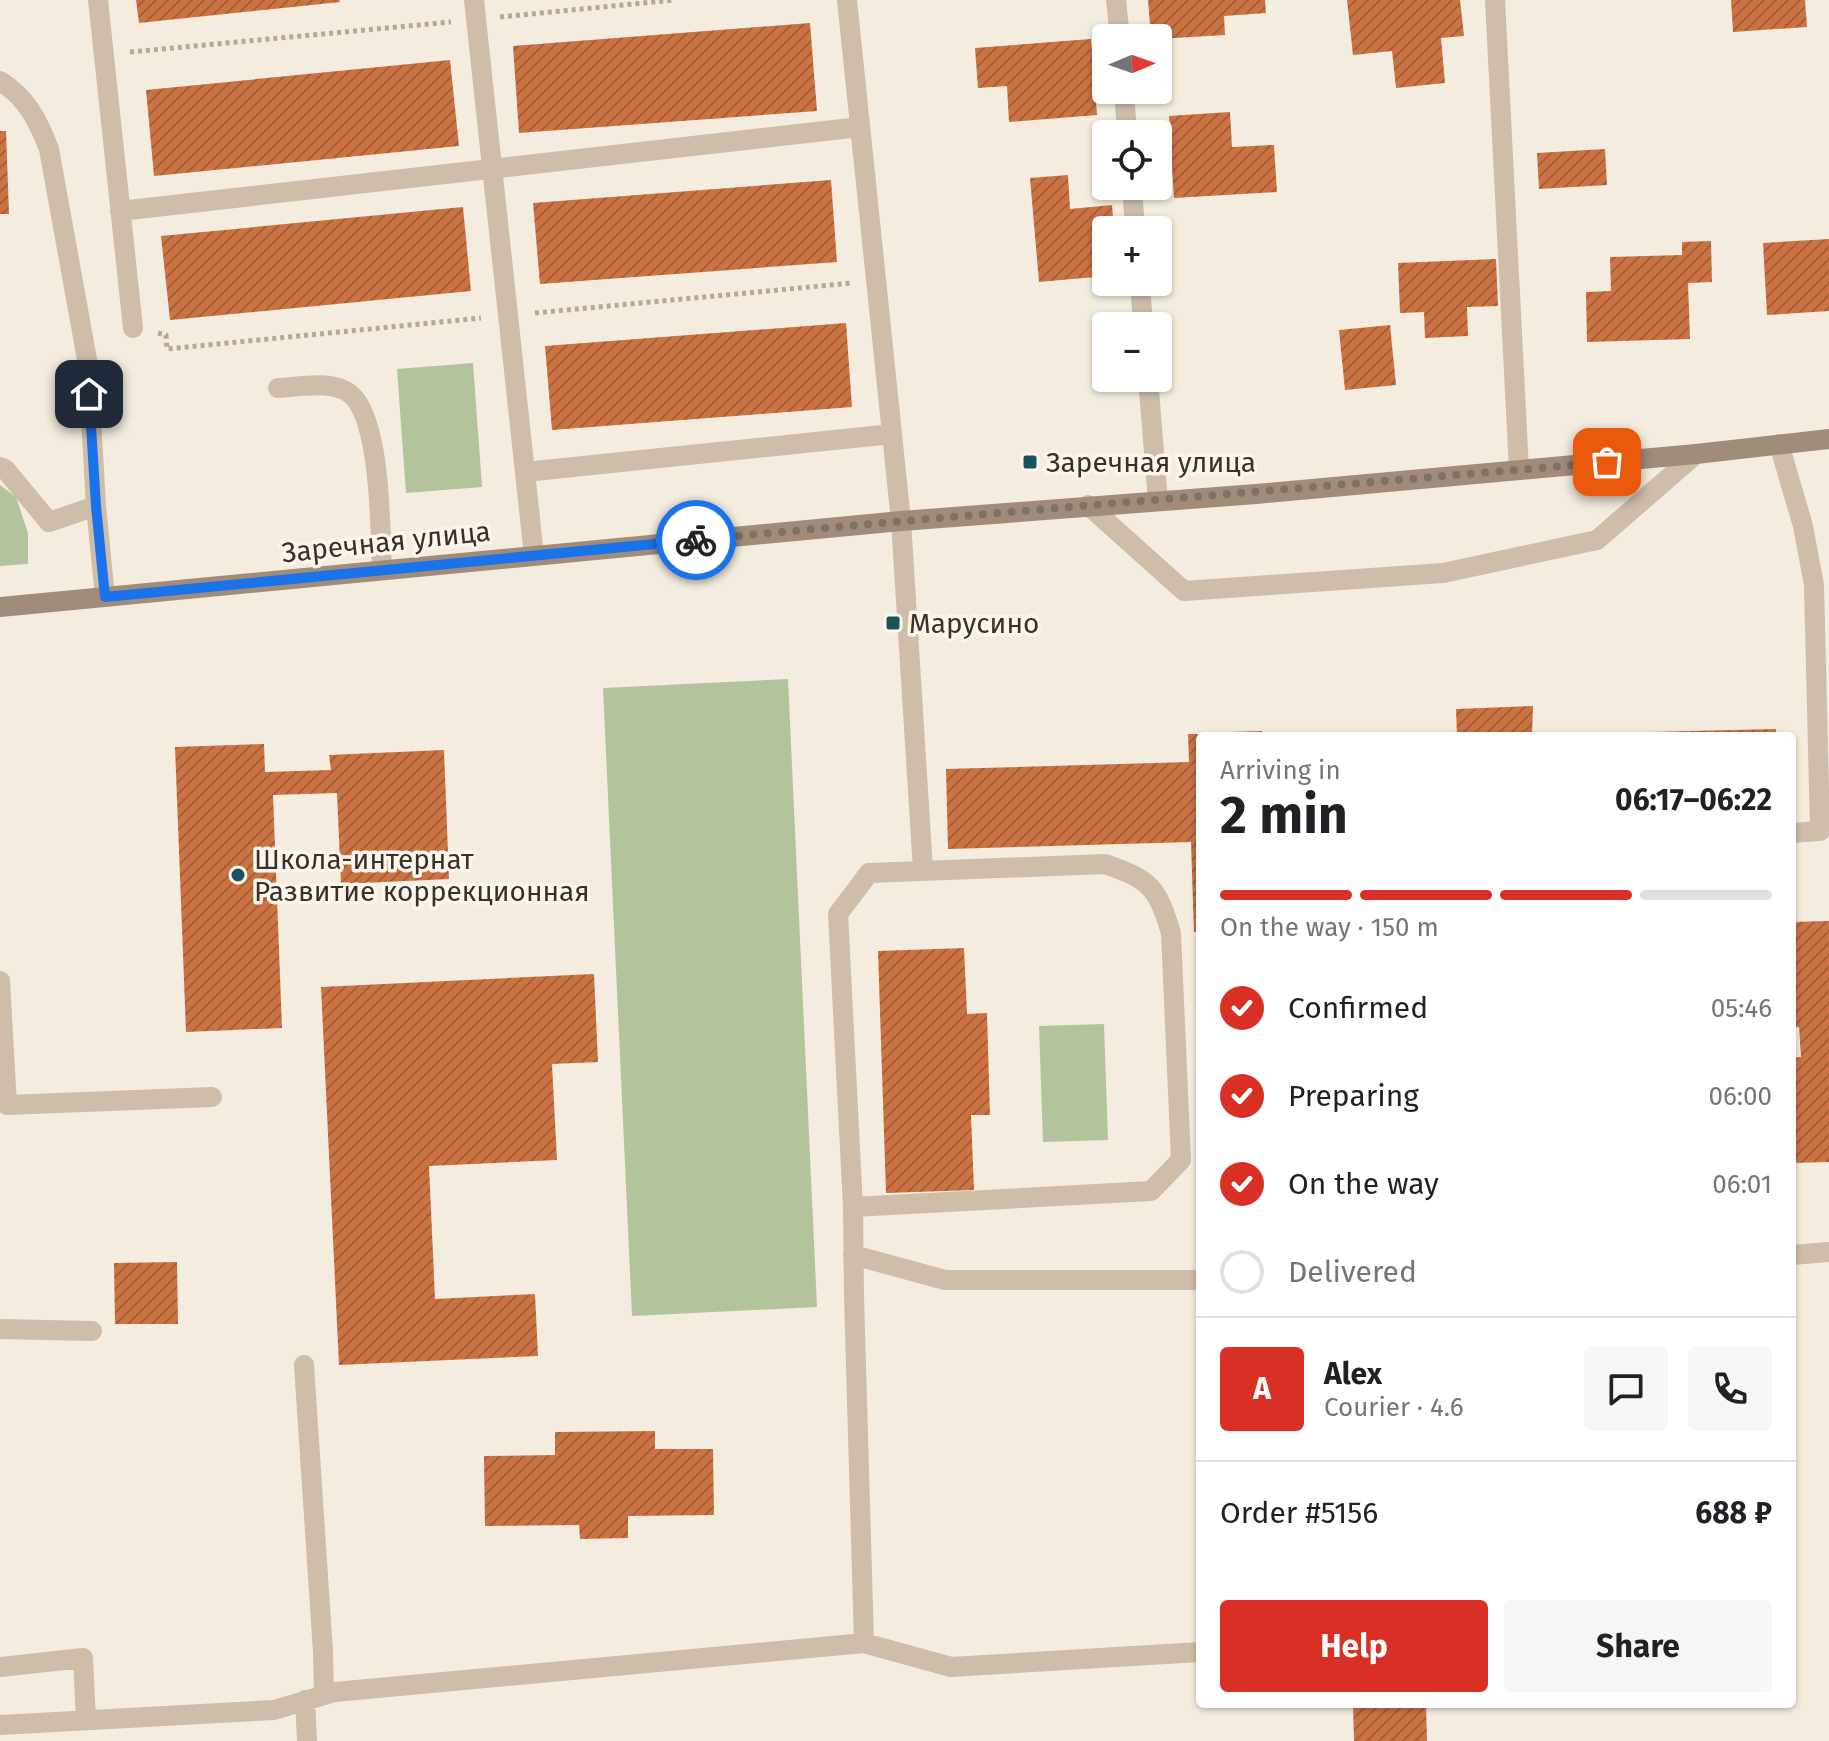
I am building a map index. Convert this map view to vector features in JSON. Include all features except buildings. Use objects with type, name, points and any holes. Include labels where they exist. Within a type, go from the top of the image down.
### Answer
[{"type":"street","name":"Заречная улица","points":[[0,607],[901,521],[1519,470],[1829,439]]},
{"type":"lane","points":[[98,0],[133,328]]},
{"type":"lane","points":[[847,0],[901,521],[923,870]]},
{"type":"lane","points":[[1116,0],[1119,24]]},
{"type":"lane","points":[[1495,0],[1519,470]]},
{"type":"lane","points":[[476,10],[534,556]]},
{"type":"lane","points":[[0,81],[19,95],[36,117],[49,149],[88,365],[105,597]]},
{"type":"lane","points":[[120,211],[860,127]]},
{"type":"lane","points":[[278,388],[326,386],[345,390],[358,400],[368,420],[375,454],[382,570]]},
{"type":"lane","points":[[1149,392],[1158,501]]},
{"type":"lane","points":[[525,472],[892,434]]},
{"type":"lane","points":[[1779,444],[1803,526],[1814,585],[1820,831],[1796,833]]},
{"type":"lane","points":[[1088,505],[1184,591],[1443,573],[1597,540],[1696,454]]},
{"type":"lane","points":[[0,467],[5,469],[49,522],[96,506]]},
{"type":"lane","points":[[853,1207],[1151,1191],[1181,1160],[1171,933],[1161,898],[1135,874],[1105,864],[869,873],[838,914],[853,1207],[864,1643]]},
{"type":"lane","points":[[0,981],[7,1105],[212,1097]]},
{"type":"lane","points":[[1796,1255],[1829,1252]]},
{"type":"lane","points":[[853,1255],[945,1280],[1196,1280]]},
{"type":"lane","points":[[0,1329],[92,1331]]},
{"type":"lane","points":[[304,1365],[323,1652],[307,1741]]},
{"type":"lane","points":[[0,1725],[274,1710],[335,1692],[864,1643],[951,1667],[1196,1652]]},
{"type":"lane","points":[[0,1667],[83,1658],[86,1720]]},
{"type":"path","points":[[104,55],[476,10],[674,0]]},
{"type":"green space","points":[[473,363],[482,487],[406,493],[397,369]]},
{"type":"green space","points":[[0,485],[16,497],[28,533],[28,564],[0,566]]},
{"type":"green space","points":[[788,679],[817,1307],[632,1316],[603,688]]},
{"type":"green space","points":[[1104,1024],[1108,1140],[1043,1142],[1039,1026]]},
{"type":"way so far","points":[[696,540],[1607,462]]},
{"type":"place","name":"Заречная улица","points":[[1030,462]]},
{"type":"place","name":"Марусино","points":[[893,623]]},
{"type":"place","name":"Школа-интернат Развитие коррекционная","points":[[238,875]]},
{"type":"route","points":[[89,394],[105,597],[696,540]]}]
